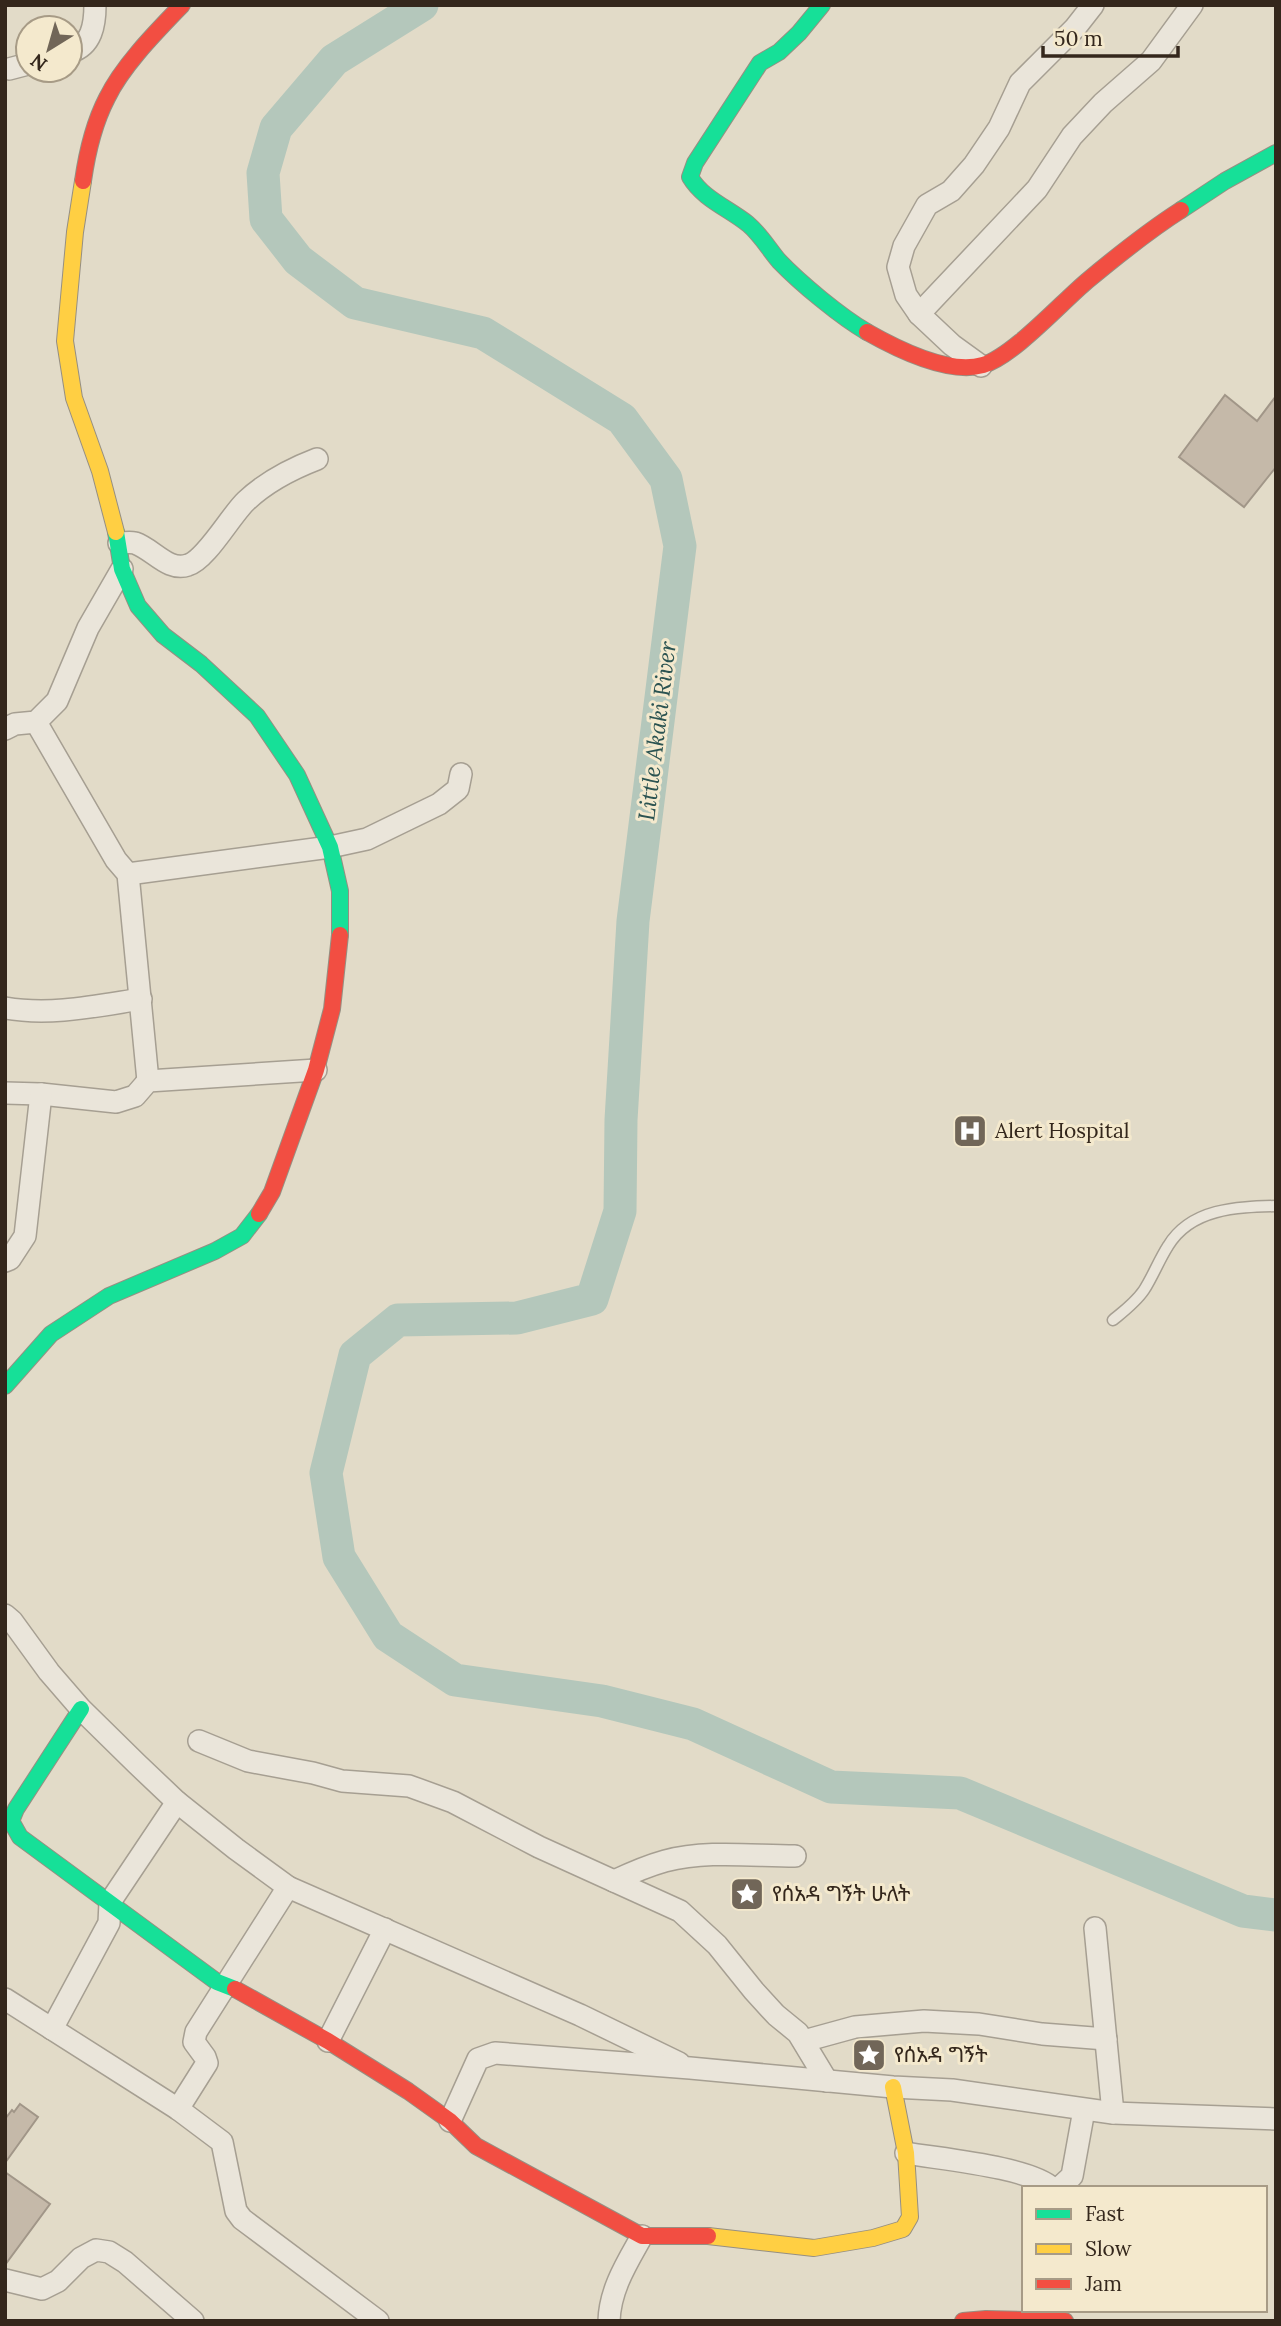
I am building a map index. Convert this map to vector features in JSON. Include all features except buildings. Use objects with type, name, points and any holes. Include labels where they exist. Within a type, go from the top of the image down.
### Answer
[{"type":"main road","points":[[5,1387],[51,1334],[109,1296],[215,1251],[242,1236],[257,1218],[272,1192],[316,1070],[332,1009],[341,934],[340,891],[330,847],[297,775],[257,716],[201,664],[163,635],[138,606],[121,569],[119,543],[100,471],[75,397],[65,341],[75,232],[87,153],[107,97],[142,47],[182,5]]},
{"type":"main road","points":[[822,5],[799,33],[779,52],[760,64],[695,163],[690,177],[697,189],[748,223],[792,274],[858,327],[899,351],[952,366],[981,366],[1000,358],[1087,281],[1154,227],[1225,181],[1276,153]]},
{"type":"main road","points":[[81,1709],[16,1809],[11,1821],[20,1837],[42,1856],[110,1902],[217,1982],[228,1985],[328,2041],[408,2091],[450,2121],[477,2146],[642,2236],[697,2235],[814,2248],[873,2238],[903,2229],[910,2217],[906,2153],[893,2087]]},
{"type":"main road","points":[[963,2321],[1065,2321]]},
{"type":"street","points":[[84,43],[94,31],[94,5]]},
{"type":"street","points":[[981,366],[951,345],[919,314],[906,295],[898,267],[904,246],[926,205],[951,191],[975,165],[999,128],[1020,83],[1075,28],[1093,5]]},
{"type":"street","points":[[919,314],[1037,188],[1072,136],[1103,103],[1150,61],[1192,5]]},
{"type":"street","points":[[119,543],[133,542],[174,567],[190,565],[207,551],[237,512],[255,494],[292,469],[317,460]]},
{"type":"street","points":[[5,729],[15,724],[36,722],[57,701],[88,628],[121,569]]},
{"type":"street","points":[[36,722],[116,860],[128,874],[148,1081]]},
{"type":"street","points":[[128,874],[330,847],[367,839],[439,804],[458,789],[461,774]]},
{"type":"street","points":[[5,1008],[21,1011],[63,1010],[141,999]]},
{"type":"street","points":[[5,1093],[116,1102],[135,1096],[148,1081],[316,1070]]},
{"type":"street","points":[[5,1261],[10,1259],[25,1236],[41,1094]]},
{"type":"street","points":[[5,1615],[81,1709],[177,1802],[288,1887],[580,2015],[690,2068]]},
{"type":"street","points":[[198,1741],[248,1761],[342,1780],[409,1786],[453,1802],[539,1847],[680,1911],[717,1945],[776,2015],[798,2033],[827,2081]]},
{"type":"street","points":[[52,2029],[109,1923],[110,1902],[177,1802]]},
{"type":"street","points":[[614,1881],[640,1869],[668,1861],[717,1854],[795,1856]]},
{"type":"street","points":[[178,2109],[207,2063],[194,2042],[196,2032],[288,1887]]},
{"type":"street","points":[[1095,1928],[1113,2113]]},
{"type":"street","points":[[328,2041],[385,1929]]},
{"type":"street","points":[[5,1999],[178,2109],[222,2142],[236,2211],[242,2219],[378,2321]]},
{"type":"street","points":[[804,2041],[855,2027],[924,2021],[979,2024],[1042,2034],[1106,2039]]},
{"type":"street","points":[[450,2121],[478,2059],[495,2053],[951,2090],[1113,2113],[1276,2119]]},
{"type":"street","points":[[1062,2186],[1072,2176],[1084,2110]]},
{"type":"street","points":[[906,2153],[1023,2173],[1050,2186]]},
{"type":"street","points":[[609,2321],[610,2303],[620,2277],[642,2236]]},
{"type":"street","points":[[5,2280],[42,2289],[58,2281],[81,2258],[96,2250],[109,2252],[125,2262],[193,2321]]},
{"type":"lane","points":[[1113,1320],[1143,1291],[1169,1244],[1183,1229],[1206,1214],[1236,1208],[1276,1206]]},
{"type":"waterway","name":"Little Akaki River","points":[[422,5],[334,60],[276,128],[263,173],[266,219],[298,260],[355,303],[483,333],[622,419],[666,479],[680,546],[633,921],[621,1120],[620,1211],[592,1299],[517,1318],[398,1320],[355,1355],[326,1473],[339,1557],[388,1636],[455,1680],[602,1701],[693,1724],[831,1787],[960,1793],[1243,1911],[1276,1915]]},
{"type":"traffic: fast","points":[[822,5],[779,52],[760,63],[695,163],[690,177],[709,197],[753,228],[779,261],[809,289],[867,332]]},
{"type":"traffic: fast","points":[[1181,210],[1225,181],[1276,153]]},
{"type":"traffic: fast","points":[[116,532],[122,569],[138,606],[163,635],[201,664],[257,716],[297,775],[330,847],[340,891],[340,935]]},
{"type":"traffic: fast","points":[[5,1386],[51,1334],[109,1296],[215,1251],[242,1236],[259,1214]]},
{"type":"traffic: fast","points":[[81,1709],[16,1809],[11,1821],[20,1837],[217,1982],[235,1989]]},
{"type":"traffic: slow","points":[[83,181],[75,232],[65,341],[74,398],[100,471],[116,532]]},
{"type":"traffic: slow","points":[[708,2236],[814,2248],[873,2238],[903,2229],[910,2217],[906,2153],[893,2087]]},
{"type":"traffic: jam","points":[[83,181],[95,128],[114,86],[141,49],[182,5]]},
{"type":"traffic: jam","points":[[867,332],[923,359],[954,366],[983,365],[1008,352],[1098,272],[1181,210]]},
{"type":"traffic: jam","points":[[259,1214],[272,1192],[316,1070],[332,1009],[340,935]]},
{"type":"traffic: jam","points":[[235,1989],[328,2041],[408,2091],[450,2121],[476,2146],[642,2236],[708,2236]]},
{"type":"traffic: jam","points":[[963,2321],[1065,2321]]},
{"type":"place","name":"Alert Hospital","points":[[970,1131]]},
{"type":"place","name":"የሰአዳ ግኝት ሁለት","points":[[747,1894]]},
{"type":"place","name":"የሰአዳ ግኝት","points":[[869,2055]]}]
